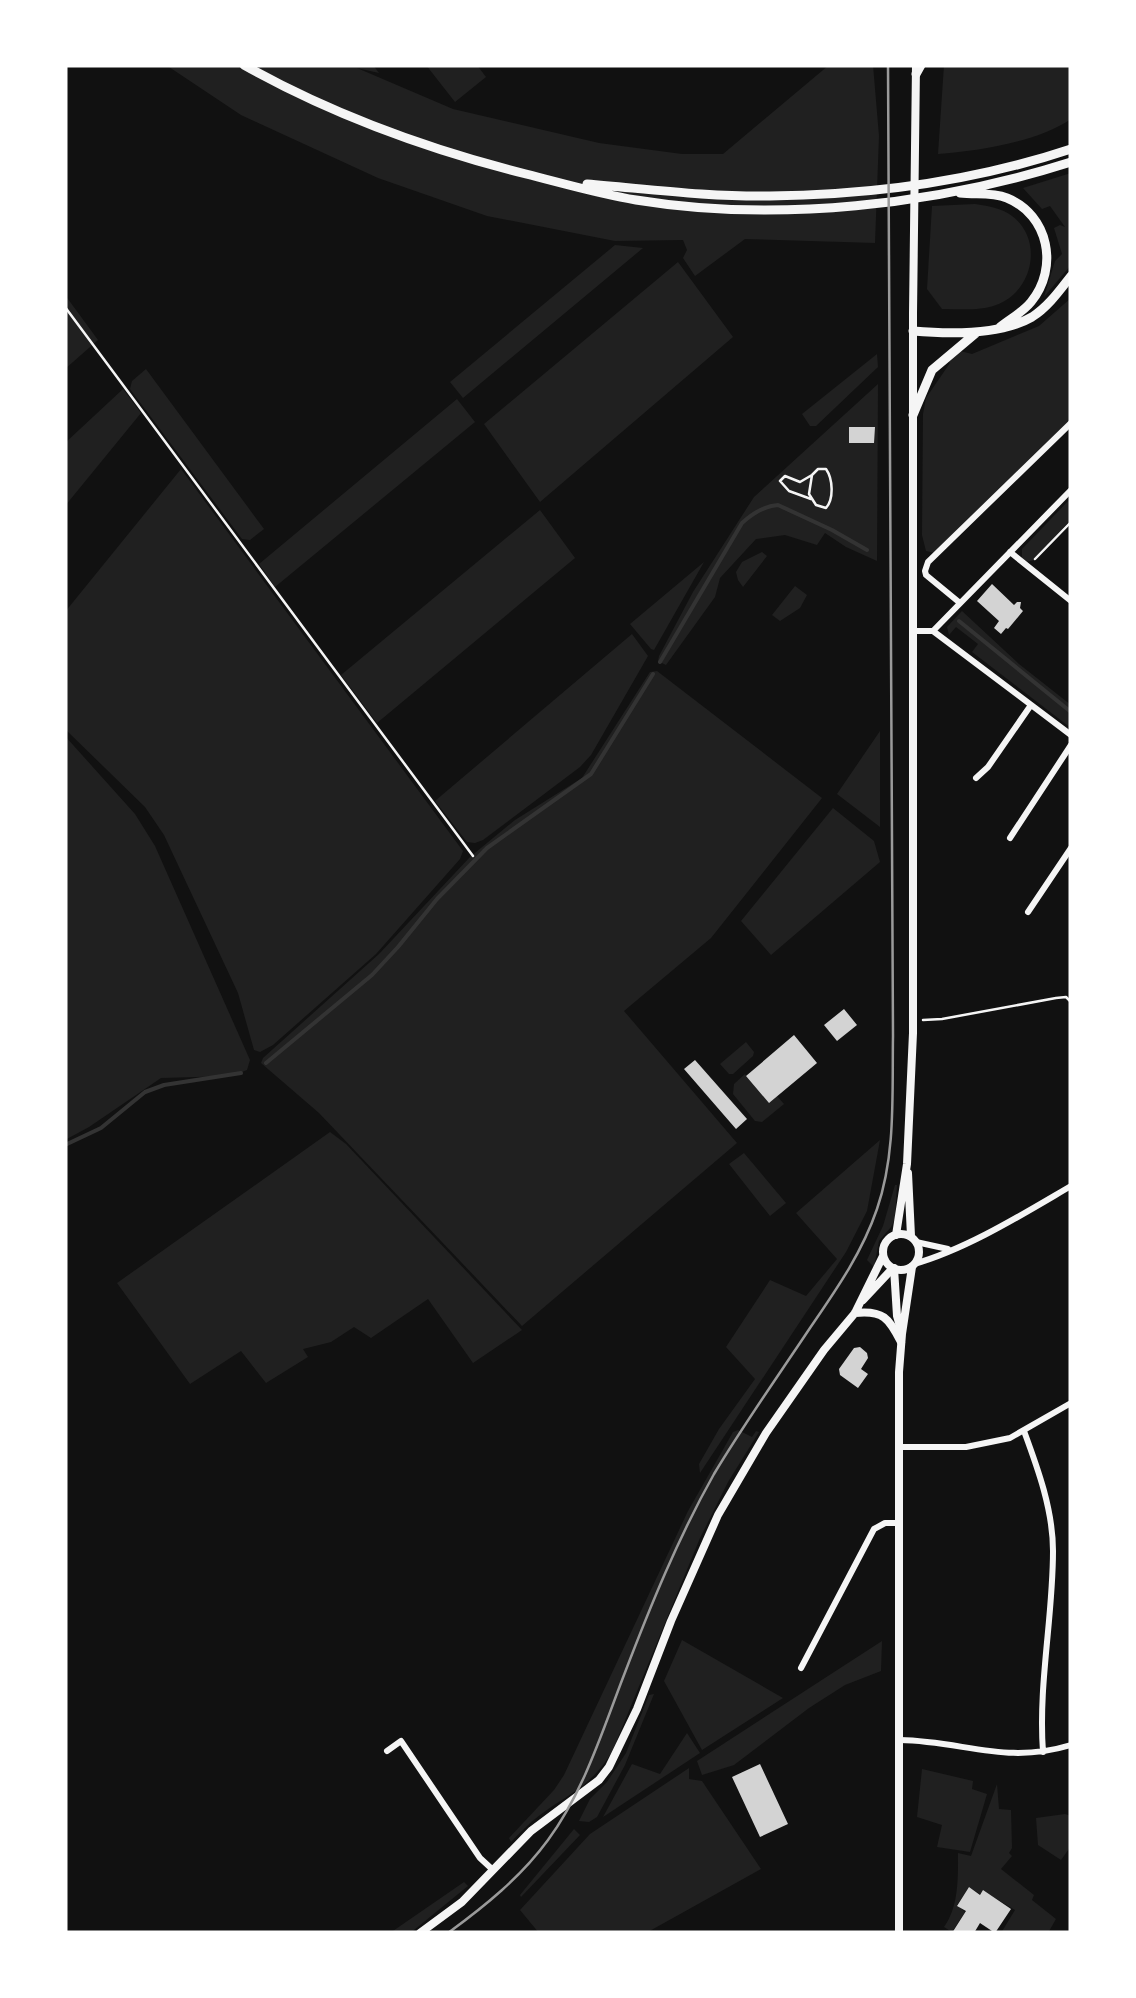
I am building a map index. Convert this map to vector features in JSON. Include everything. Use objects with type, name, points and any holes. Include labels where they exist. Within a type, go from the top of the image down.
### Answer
[{"type":"main road","points":[[244,65],[392,134],[469,159],[634,200],[713,208],[838,206],[952,192],[1071,162]]},
{"type":"main road","points":[[900,1933],[902,1338],[913,1265],[919,1253],[913,1239],[908,1164],[913,1014],[913,414],[918,68]]},
{"type":"main road","points":[[1055,154],[1071,141]]},
{"type":"main road","points":[[560,182],[713,195],[864,192],[944,180],[1071,149]]},
{"type":"main road","points":[[952,192],[1007,198],[1026,211],[1042,230],[1048,264],[1046,276],[1029,306],[1000,327]]},
{"type":"main road","points":[[914,331],[978,331],[1031,318],[1071,276]]},
{"type":"main road","points":[[913,414],[932,370],[978,331]]},
{"type":"main road","points":[[420,1933],[462,1902],[531,1831],[599,1780],[609,1767],[718,1516],[766,1433],[860,1303],[884,1256],[886,1243],[896,1234],[908,1164]]},
{"type":"main road","points":[[896,1234],[913,1239]]},
{"type":"main road","points":[[884,1256],[894,1268],[903,1270],[913,1265]]},
{"type":"main road","points":[[860,1303],[894,1268]]},
{"type":"main road","points":[[894,1268],[902,1338]]},
{"type":"main road","points":[[854,1312],[869,1311],[885,1317],[902,1338]]},
{"type":"street","points":[[960,604],[926,576],[932,557],[1071,424]]},
{"type":"street","points":[[933,630],[1071,490]]},
{"type":"street","points":[[1010,552],[1071,602]]},
{"type":"street","points":[[914,631],[933,630],[1071,735]]},
{"type":"street","points":[[976,778],[1031,705]]},
{"type":"street","points":[[1010,838],[1071,746]]},
{"type":"street","points":[[1028,912],[1071,848]]},
{"type":"street","points":[[913,1265],[1003,1226],[1071,1187]]},
{"type":"street","points":[[913,1239],[949,1249]]},
{"type":"street","points":[[900,1447],[966,1447],[1010,1438],[1071,1403]]},
{"type":"street","points":[[1024,1431],[1042,1482],[1053,1547],[1043,1752]]},
{"type":"street","points":[[801,1668],[874,1529],[885,1523],[900,1523]]},
{"type":"street","points":[[900,1740],[1006,1754],[1043,1752],[1071,1744]]},
{"type":"street","points":[[387,1752],[400,1742],[480,1858],[494,1871]]},
{"type":"lane","points":[[65,307],[473,856]]},
{"type":"path","points":[[811,499],[785,488],[780,479],[788,476],[800,482],[820,468],[828,470],[831,496],[826,508],[811,499],[808,490],[812,475]]},
{"type":"path","points":[[1027,567],[1071,522]]},
{"type":"path","points":[[923,1020],[1056,998],[1066,997],[1071,1002]]},
{"type":"shaded area","points":[[166,65],[373,65],[379,73],[357,68],[453,109],[599,143],[682,154],[723,154],[829,65],[873,65],[879,136],[875,243],[745,239],[695,276],[683,258],[687,250],[683,240],[615,241],[487,216],[378,178],[241,115]]},
{"type":"shaded area","points":[[426,65],[477,65],[486,77],[455,102]]},
{"type":"shaded area","points":[[944,65],[1071,65],[1071,119],[1025,139],[938,154]]},
{"type":"shaded area","points":[[1071,173],[1071,265],[1044,297],[1055,261],[1062,254],[1054,228],[1065,227],[1050,206],[1042,209],[1023,188]]},
{"type":"shaded area","points":[[975,204],[1004,211],[1022,226],[1031,251],[1030,265],[1019,289],[996,305],[942,309],[927,289],[932,206]]},
{"type":"shaded area","points":[[615,245],[643,248],[463,398],[450,382]]},
{"type":"shaded area","points":[[678,262],[733,337],[540,502],[484,424]]},
{"type":"shaded area","points":[[65,295],[98,340],[65,369]]},
{"type":"shaded area","points":[[1071,298],[1071,425],[935,553],[926,551],[922,535],[923,414],[926,398],[950,363],[947,360],[960,351],[972,354],[1039,326]]},
{"type":"shaded area","points":[[877,354],[878,367],[816,426],[810,426],[802,414]]},
{"type":"shaded area","points":[[146,369],[264,529],[250,540],[242,539],[130,389],[132,381]]},
{"type":"shaded area","points":[[878,384],[877,561],[825,533],[817,545],[785,535],[756,539],[720,578],[715,597],[666,665],[658,661],[693,592],[754,497]]},
{"type":"shaded area","points":[[123,389],[141,413],[65,506],[65,443]]},
{"type":"shaded area","points":[[457,399],[475,422],[275,587],[259,564]]},
{"type":"shaded area","points":[[181,469],[463,851],[376,954],[273,1045],[260,1052],[254,1050],[238,993],[164,835],[145,807],[65,729],[65,612]]},
{"type":"shaded area","points":[[1071,498],[1071,519],[1035,560],[1026,562],[1022,549]]},
{"type":"shaded area","points":[[540,510],[575,558],[377,723],[341,675]]},
{"type":"shaded area","points":[[762,552],[767,556],[743,587],[736,572],[742,562]]},
{"type":"shaded area","points":[[704,562],[654,650],[651,649],[630,624]]},
{"type":"shaded area","points":[[795,586],[807,595],[800,608],[780,621],[772,615]]},
{"type":"shaded area","points":[[962,611],[1071,705],[1071,728],[972,652],[978,644],[956,627],[949,635],[947,627]]},
{"type":"shaded area","points":[[632,634],[648,656],[591,755],[483,840],[467,842],[435,801]]},
{"type":"shaded area","points":[[657,671],[822,798],[711,938],[624,1011],[737,1143],[522,1326],[319,1113],[261,1063],[379,954],[470,857],[515,820],[582,778],[650,672]]},
{"type":"shaded area","points":[[880,731],[880,827],[837,794]]},
{"type":"shaded area","points":[[65,736],[135,814],[155,846],[250,1060],[247,1070],[232,1076],[161,1078],[65,1140]]},
{"type":"shaded area","points":[[833,808],[874,841],[880,862],[771,955],[741,921]]},
{"type":"shaded area","points":[[746,1042],[753,1056],[729,1074],[720,1064]]},
{"type":"shaded area","points":[[745,1074],[769,1102],[777,1096],[784,1104],[762,1122],[755,1121],[733,1094],[734,1084]]},
{"type":"shaded area","points":[[330,1132],[346,1144],[522,1330],[473,1363],[428,1299],[371,1338],[354,1327],[331,1342],[303,1349],[308,1357],[266,1383],[241,1351],[190,1384],[117,1283]]},
{"type":"shaded area","points":[[880,1140],[867,1211],[846,1252],[700,1473],[699,1464],[719,1429],[755,1379],[726,1347],[770,1280],[806,1296],[837,1259],[796,1213]]},
{"type":"shaded area","points":[[744,1153],[786,1203],[770,1216],[729,1164]]},
{"type":"shaded area","points":[[895,1185],[895,1219],[879,1241],[874,1267],[867,1260],[883,1226]]},
{"type":"shaded area","points":[[738,1430],[752,1437],[759,1432],[700,1538],[612,1752],[588,1781],[536,1818],[511,1842],[509,1838],[564,1775],[688,1511],[733,1432]]},
{"type":"shaded area","points":[[682,1640],[783,1698],[702,1750],[664,1681]]},
{"type":"shaded area","points":[[882,1641],[881,1671],[845,1685],[809,1708],[734,1765],[702,1775],[697,1761]]},
{"type":"shaded area","points":[[654,1694],[625,1765],[597,1817],[589,1822],[579,1821],[590,1799],[626,1753],[649,1695]]},
{"type":"shaded area","points":[[687,1733],[700,1753],[603,1817],[632,1764],[660,1774]]},
{"type":"shaded area","points":[[689,1768],[689,1779],[702,1781],[761,1869],[646,1933],[539,1933],[520,1910],[590,1834]]},
{"type":"shaded area","points":[[922,1769],[973,1781],[972,1789],[987,1794],[970,1852],[937,1847],[942,1825],[917,1817]]},
{"type":"shaded area","points":[[997,1784],[999,1809],[1011,1810],[1012,1856],[1001,1869],[1056,1919],[1048,1933],[1001,1933],[1015,1910],[969,1887],[957,1905],[965,1912],[952,1932],[944,1927],[955,1901],[958,1853],[971,1856]]},
{"type":"shaded area","points":[[1071,1816],[1071,1846],[1061,1860],[1038,1845],[1036,1818]]},
{"type":"shaded area","points":[[574,1829],[580,1835],[521,1897],[520,1895]]},
{"type":"shaded area","points":[[464,1882],[468,1886],[411,1933],[390,1933]]},
{"type":"building","points":[[849,427],[875,427],[874,443],[849,443]]},
{"type":"building","points":[[992,584],[1014,605],[1021,602],[1023,611],[1001,634],[994,628],[999,621],[977,601]]},
{"type":"building","points":[[844,1009],[857,1025],[837,1041],[824,1025]]},
{"type":"building","points":[[794,1035],[817,1063],[769,1103],[746,1076]]},
{"type":"building","points":[[695,1060],[747,1119],[736,1129],[684,1069]]},
{"type":"building","points":[[860,1347],[868,1358],[861,1369],[868,1374],[858,1388],[840,1375],[839,1369],[854,1348]]},
{"type":"building","points":[[760,1764],[788,1824],[760,1837],[732,1777]]},
{"type":"building","points":[[969,1887],[980,1895],[983,1890],[1011,1909],[995,1933],[980,1923],[974,1933],[952,1933],[966,1911],[957,1906]]},
{"type":"waterway","points":[[660,662],[742,523],[759,511],[778,505],[867,550]]},
{"type":"waterway","points":[[959,621],[1071,712]]},
{"type":"waterway","points":[[266,1063],[372,975],[487,848],[591,774],[653,674]]},
{"type":"waterway","points":[[65,1145],[101,1128],[145,1092],[164,1085],[241,1073]]},
{"type":"tram line","points":[[448,1933],[514,1879],[561,1821],[591,1760],[654,1598],[701,1498],[848,1271],[871,1225],[883,1188],[892,1124],[893,1036],[888,65]]}]
